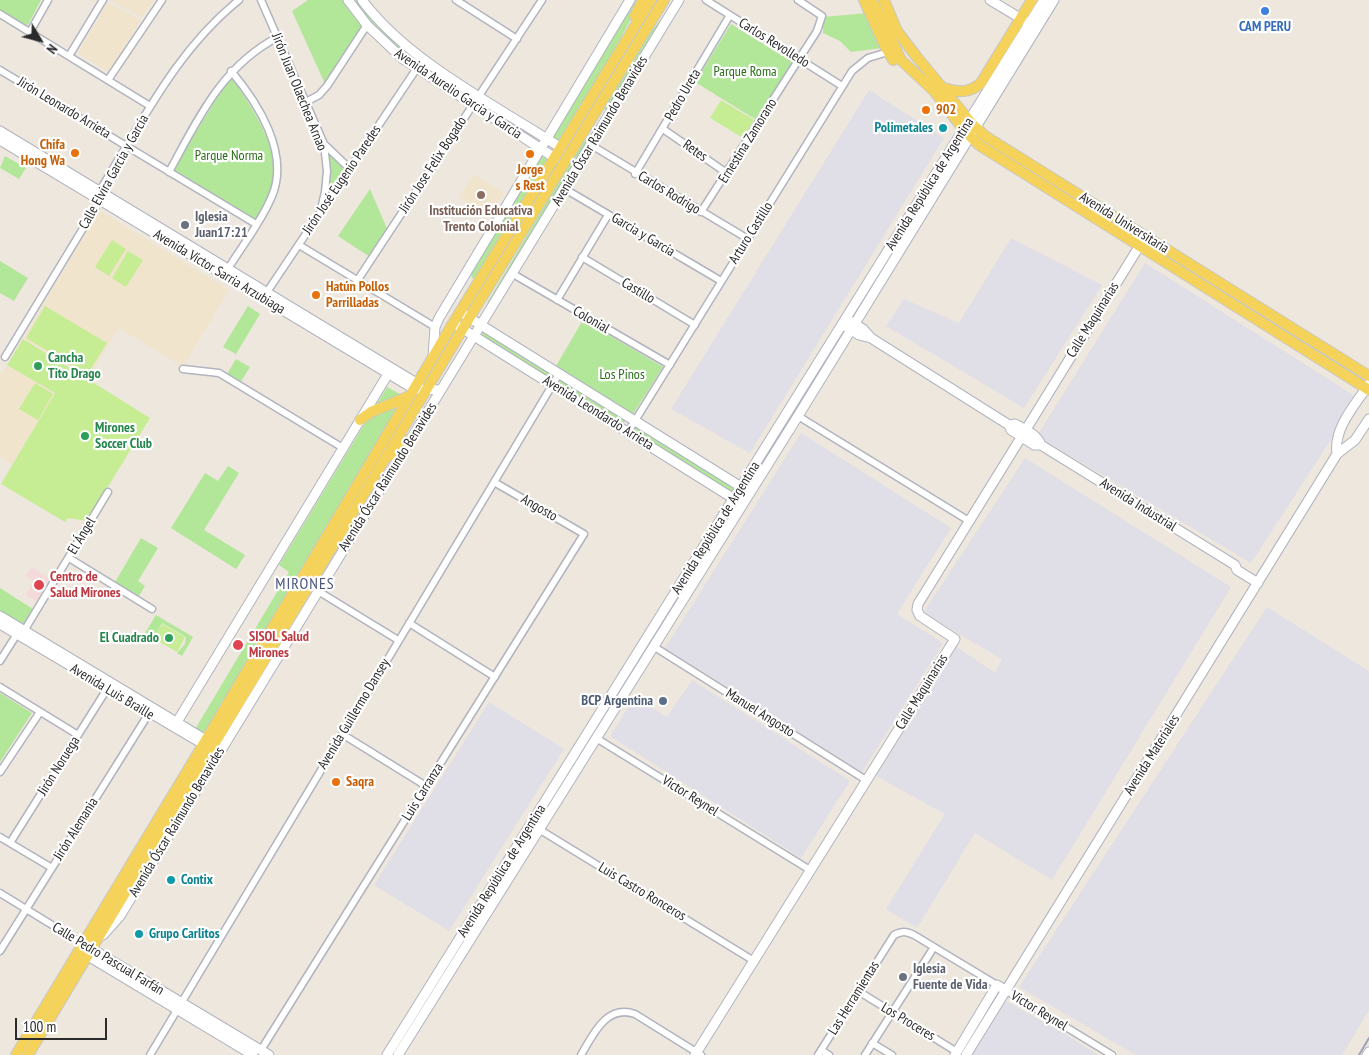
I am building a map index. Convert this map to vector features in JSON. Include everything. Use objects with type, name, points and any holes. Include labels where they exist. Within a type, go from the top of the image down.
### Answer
[{"type":"main road","points":[[621,52],[643,0]]},
{"type":"main road","name":"Avenida Óscar Raimundo Benavides","points":[[28,1055],[85,950],[453,323],[652,0]]},
{"type":"main road","name":"Avenida Óscar Raimundo Benavides","points":[[207,744],[384,464],[463,329],[664,0]]},
{"type":"main road","points":[[636,45],[670,0]]},
{"type":"main road","name":"Avenida Universitaria","points":[[864,0],[888,52],[894,60],[908,68],[943,100],[993,154],[1219,297],[1368,387]]},
{"type":"main road","name":"Avenida Universitaria","points":[[872,0],[892,44],[908,68]]},
{"type":"main road","name":"Avenida Universitaria","points":[[884,0],[897,31],[928,71],[944,88],[969,129],[1000,146],[1369,376]]},
{"type":"main road","name":"Avenida Universitaria","points":[[890,0],[905,41]]},
{"type":"main road","points":[[944,88],[954,92],[967,91],[981,83],[994,72],[1025,21],[1032,0]]},
{"type":"main road","points":[[920,79],[928,71]]},
{"type":"main road","points":[[1219,297],[1225,286]]},
{"type":"main road","points":[[360,420],[371,412],[387,407],[414,389]]},
{"type":"main road","points":[[384,464],[412,438]]},
{"type":"main road","name":"Avenida Óscar Raimundo Benavides","points":[[16,1055],[85,950]]},
{"type":"street","points":[[30,32],[48,0]]},
{"type":"street","points":[[69,56],[103,0]]},
{"type":"street","points":[[108,80],[162,0]]},
{"type":"street","name":"Calle Elvira García y García","points":[[5,356],[100,196],[150,106],[188,50],[210,26],[239,0]]},
{"type":"street","name":"Jirón Juan Olaechea Arnao","points":[[261,0],[324,144],[327,171],[325,192],[319,215]]},
{"type":"street","name":"Avenida Aurelio Garcia y Garcia","points":[[348,0],[367,25],[417,68],[555,158]]},
{"type":"street","name":"Avenida Aurelio Garcia y Garcia","points":[[362,0],[400,41],[479,96],[561,148]]},
{"type":"street","points":[[456,0],[517,39]]},
{"type":"street","name":"Jirón Jose Felix Bogado","points":[[357,281],[542,0]]},
{"type":"street","name":"Avenida Óscar Raimundo Benavides","points":[[433,357],[434,327],[630,0]]},
{"type":"street","name":"Avenida Óscar Raimundo Benavides","points":[[85,950],[120,916],[565,190],[679,0]]},
{"type":"street","name":"Carlos Revolledo","points":[[706,0],[842,86]]},
{"type":"street","name":"Ernestina Zamorano","points":[[701,212],[728,174],[817,31],[822,16],[798,0]]},
{"type":"street","points":[[990,0],[1025,21],[1044,0]]},
{"type":"street","name":"Avenida República de Argentina","points":[[746,490],[844,321],[1054,0]]},
{"type":"street","points":[[0,14],[150,106]]},
{"type":"street","name":"Pedro Ureta","points":[[635,174],[730,15]]},
{"type":"street","points":[[306,102],[314,98],[327,86],[367,25]]},
{"type":"street","points":[[169,172],[206,105],[231,71],[262,46],[278,37]]},
{"type":"street","name":"Arturo Castillo","points":[[628,432],[842,86],[860,63],[888,52]]},
{"type":"street","name":"Jirón José Eugenio Paredes","points":[[268,292],[417,68]]},
{"type":"street","name":"Jirón Leonardo Arrieta","points":[[0,70],[256,224]]},
{"type":"street","points":[[226,272],[272,196],[276,183],[277,158],[272,142],[254,105],[231,71]]},
{"type":"street","name":"Avenida República de Argentina","points":[[398,1055],[535,827],[738,502],[798,416],[853,327],[969,129],[994,72]]},
{"type":"street","name":"Retes","points":[[663,129],[728,174]]},
{"type":"street","name":"Avenida Víctor Sarria Arzubiaga","points":[[0,131],[100,196]]},
{"type":"street","name":"Avenida Víctor Sarria Arzubiaga","points":[[0,140],[100,196],[414,389],[426,391],[441,390]]},
{"type":"street","points":[[324,144],[350,169]]},
{"type":"street","name":"Carlos Rodrigo","points":[[591,145],[635,174],[748,239]]},
{"type":"street","name":"Garcia y Garcia","points":[[565,190],[720,282]]},
{"type":"street","points":[[557,300],[608,215]]},
{"type":"street","name":"Calle Maquinarias","points":[[697,1054],[955,639],[926,621],[917,610],[921,597],[1145,237]]},
{"type":"street","points":[[299,245],[434,327]]},
{"type":"street","name":"Castillo","points":[[582,257],[695,325]]},
{"type":"street","name":"Avenida Víctor Sarria Arzubiaga","points":[[226,272],[268,292],[414,389]]},
{"type":"street","name":"Colonial","points":[[513,274],[670,365]]},
{"type":"street","name":"Avenida Leondardo Arrieta","points":[[460,312],[746,490]]},
{"type":"street","name":"Avenida Industrial","points":[[844,321],[864,338],[871,338],[1009,425],[1015,424],[1023,434],[1038,438],[1041,445],[1235,565],[1237,570],[1259,580]]},
{"type":"street","name":"Avenida Leondardo Arrieta","points":[[453,323],[738,502]]},
{"type":"street","points":[[183,369],[219,373],[343,448]]},
{"type":"street","points":[[176,722],[388,374]]},
{"type":"street","name":"Avenida Guillermo Dansey","points":[[150,1055],[559,374]]},
{"type":"street","name":"Avenida Materiales","points":[[1337,454],[1338,434],[1368,387]]},
{"type":"street","points":[[798,416],[969,521]]},
{"type":"street","name":"Avenida Materiales","points":[[959,1054],[1337,454],[1355,440],[1369,420]]},
{"type":"street","name":"Angosto","points":[[494,482],[584,534]]},
{"type":"street","name":"El Ángel","points":[[0,661],[21,632],[108,492]]},
{"type":"street","name":"Avenida República de Argentina","points":[[387,1055],[535,827],[596,738],[738,502]]},
{"type":"street","name":"Luis Carranza","points":[[261,1053],[584,534]]},
{"type":"street","points":[[68,558],[152,609]]},
{"type":"street","points":[[318,591],[398,640]]},
{"type":"street","name":"Avenida Luis Braille","points":[[0,616],[107,689],[176,722],[207,744]]},
{"type":"street","points":[[409,623],[495,677]]},
{"type":"street","name":"Avenida Luis Braille","points":[[0,624],[21,632],[207,744]]},
{"type":"street","name":"Manuel Angosto","points":[[653,646],[866,780]]},
{"type":"street","points":[[0,686],[78,735]]},
{"type":"street","name":"Jirón Noruega","points":[[10,843],[107,689]]},
{"type":"street","name":"Jirón Alemania","points":[[0,950],[151,711]]},
{"type":"street","points":[[0,772],[40,712]]},
{"type":"street","points":[[342,734],[426,786]]},
{"type":"street","name":"Victor Reynel","points":[[596,738],[810,870]]},
{"type":"street","points":[[207,744],[226,741]]},
{"type":"street","name":"Luis Castro Ronceros","points":[[535,827],[754,961]]},
{"type":"street","points":[[0,836],[52,868]]},
{"type":"street","name":"Calle Pedro Pascual Farfán","points":[[0,893],[85,950],[261,1053]]},
{"type":"street","name":"Victor Reynel","points":[[889,941],[894,935],[907,932],[1112,1055]]},
{"type":"street","name":"Las Herramientas","points":[[820,1053],[889,941]]},
{"type":"street","points":[[865,1055],[934,947]]},
{"type":"street","name":"Los Proceres","points":[[858,991],[959,1054]]},
{"type":"street","points":[[580,1055],[602,1021],[613,1014],[624,1012],[635,1014],[697,1054]]},
{"type":"street","points":[[872,1043],[892,1055]]},
{"type":"street","points":[[820,1053],[829,1055]]},
{"type":"shaded area","points":[[110,0],[155,0],[141,17]]},
{"type":"shaded area","points":[[108,3],[141,20],[109,72],[80,55],[79,51]]},
{"type":"shaded area","points":[[869,90],[944,138],[750,453],[671,409]]},
{"type":"shaded area","name":"Institución Educativa Trento Colonial","points":[[474,174],[504,193],[489,216],[459,197]]},
{"type":"shaded area","points":[[102,212],[229,290],[183,367],[119,328],[88,378],[23,339],[98,213]]},
{"type":"shaded area","points":[[1011,238],[1102,285],[1024,408],[886,326],[904,299],[959,323]]},
{"type":"shaded area","points":[[1145,263],[1358,398],[1251,563],[1037,436]]},
{"type":"shaded area","points":[[7,365],[55,393],[12,465],[0,457],[0,376]]},
{"type":"shaded area","points":[[801,433],[951,528],[897,614],[943,643],[862,772],[665,648]]},
{"type":"shaded area","points":[[1025,458],[1231,587],[1052,880],[975,833],[917,928],[886,909],[945,814],[876,776],[957,647],[995,673],[1002,659],[923,613]]},
{"type":"shaded area","name":"Centro de Salud Mirones","points":[[31,567],[51,579],[36,601],[25,595],[34,581],[25,576]]},
{"type":"shaded area","points":[[1267,607],[1369,671],[1369,1010],[1342,1055],[1136,1055],[1019,987]]},
{"type":"shaded area","points":[[692,680],[850,781],[801,858],[610,736],[635,697],[667,717]]},
{"type":"shaded area","points":[[489,702],[564,749],[449,931],[374,885]]},
{"type":"shaded area","points":[[1006,1001],[1060,1031],[1098,1055],[972,1055]]},
{"type":"green space","points":[[0,0],[41,0],[28,25],[20,23],[0,11]]},
{"type":"green space","points":[[308,0],[343,0],[362,27],[325,84],[292,11]]},
{"type":"green space","points":[[353,0],[360,0],[375,22],[470,95],[468,98],[406,55],[379,30]]},
{"type":"green space","points":[[636,0],[641,0],[595,86],[559,142],[554,140],[553,137]]},
{"type":"green space","points":[[670,8],[609,111],[602,108],[634,53]]},
{"type":"green space","points":[[868,13],[882,48],[851,52],[840,41],[823,33],[823,17]]},
{"type":"green space","name":"Parque Roma","points":[[731,24],[794,63],[758,121],[695,82]]},
{"type":"green space","name":"Parque Norma","points":[[231,76],[249,103],[265,133],[274,165],[269,196],[255,220],[172,170]]},
{"type":"green space","points":[[721,100],[754,120],[743,138],[710,118]]},
{"type":"green space","points":[[587,134],[592,137],[491,304],[487,303]]},
{"type":"green space","points":[[329,153],[345,170],[324,202],[331,175]]},
{"type":"green space","points":[[5,156],[26,168],[19,179],[0,168]]},
{"type":"green space","points":[[540,156],[549,160],[476,278],[472,278],[471,273]]},
{"type":"green space","points":[[370,189],[388,231],[370,257],[338,236]]},
{"type":"green space","points":[[112,240],[126,249],[109,276],[95,267]]},
{"type":"green space","points":[[128,251],[143,260],[126,287],[112,278]]},
{"type":"green space","points":[[0,261],[28,278],[14,301],[0,293]]},
{"type":"green space","points":[[45,306],[107,343],[87,375],[26,338]]},
{"type":"green space","points":[[248,306],[260,314],[236,354],[223,347]]},
{"type":"green space","name":"Los Pinos","points":[[583,320],[663,367],[633,414],[556,366]]},
{"type":"green space","points":[[484,332],[552,374],[550,379],[481,336]]},
{"type":"green space","name":"Mirones Soccer Club","points":[[23,339],[150,418],[87,521],[68,518],[65,522],[1,484],[55,393],[7,365]]},
{"type":"green space","points":[[236,359],[250,367],[240,383],[227,374]]},
{"type":"green space","points":[[561,380],[626,419],[622,426],[558,386]]},
{"type":"green space","points":[[35,383],[53,394],[38,420],[19,409]]},
{"type":"green space","points":[[387,387],[400,394],[402,403],[204,735],[194,731],[289,572],[279,565]]},
{"type":"green space","points":[[636,426],[736,487],[734,494],[633,432]]},
{"type":"green space","points":[[228,466],[239,473],[204,530],[245,555],[236,569],[171,528],[205,473],[218,481]]},
{"type":"green space","points":[[141,538],[158,548],[138,581],[145,586],[139,596],[115,582]]},
{"type":"green space","points":[[0,588],[33,609],[23,626],[0,613]]},
{"type":"green space","points":[[156,615],[193,637],[182,656],[177,653],[185,644],[186,637],[162,623],[153,638],[145,633]]},
{"type":"green space","name":"El Cuadrado","points":[[162,624],[185,637],[177,652],[153,638]]},
{"type":"green space","points":[[0,693],[32,713],[0,762]]},
{"type":"railway","points":[[1359,1055],[1369,1038]]},
{"type":"place","name":"CAM PERU","points":[[1265,11]]},
{"type":"place","name":"902","points":[[926,110]]},
{"type":"place","name":"Polimetales","points":[[943,128]]},
{"type":"place","name":"Chifa Hong Wa","points":[[75,153]]},
{"type":"place","name":"Jorge s Rest","points":[[530,154]]},
{"type":"place","name":"Institución Educativa Trento Colonial","points":[[481,195]]},
{"type":"place","name":"Iglesia Juan17:21","points":[[185,225]]},
{"type":"place","name":"Hatún Pollos Parrilladas","points":[[316,295]]},
{"type":"place","name":"Cancha Tito Drago","points":[[38,366]]},
{"type":"place","name":"Mirones Soccer Club","points":[[85,436]]},
{"type":"place","name":"Centro de Salud Mirones","points":[[39,585]]},
{"type":"place","name":"El Cuadrado","points":[[169,638]]},
{"type":"place","name":"SISOL Salud Mirones","points":[[238,645]]},
{"type":"place","name":"BCP Argentina","points":[[663,701]]},
{"type":"place","name":"Saqra","points":[[336,782]]},
{"type":"place","name":"Contix","points":[[171,880]]},
{"type":"place","name":"Grupo Carlitos","points":[[139,934]]},
{"type":"place","name":"Iglesia Fuente de Vida","points":[[903,977]]},
{"type":"district","name":"MIRONES","points":[[305,584]]}]
